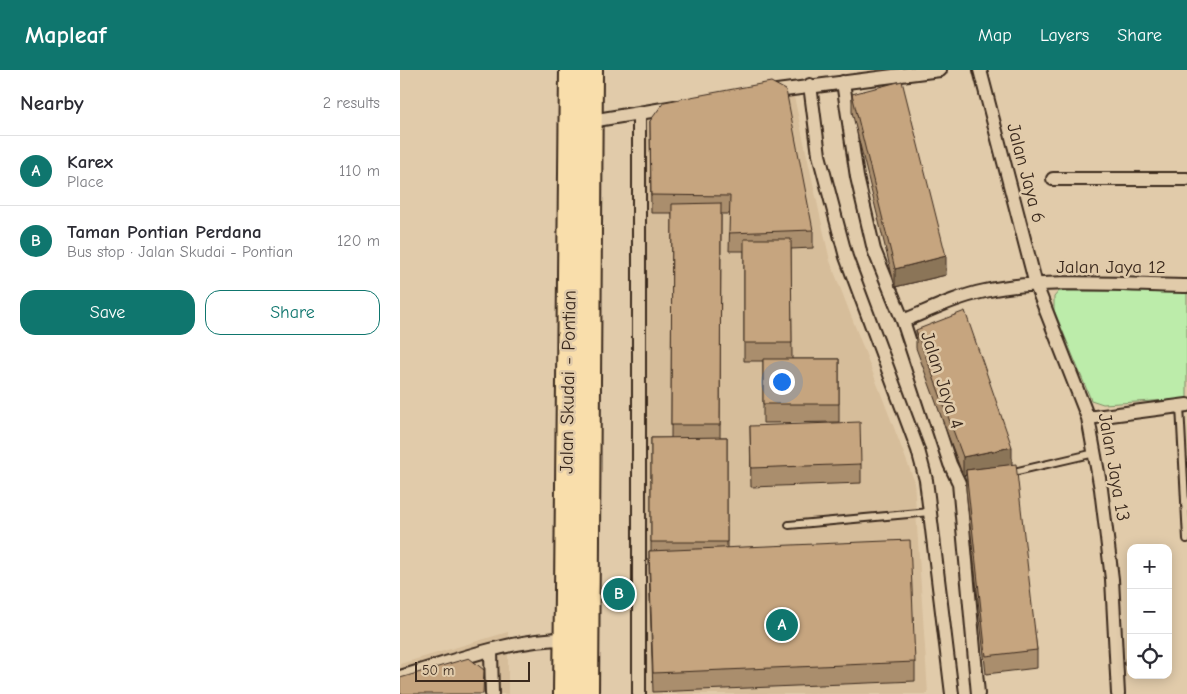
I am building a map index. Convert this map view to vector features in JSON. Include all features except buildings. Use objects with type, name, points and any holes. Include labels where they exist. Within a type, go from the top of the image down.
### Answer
[{"type":"highway","name":"Jalan Skudai - Pontian","points":[[571,70],[576,639],[587,694]]},
{"type":"highway","name":"Jalan Skudai - Pontian","points":[[565,694],[576,639],[591,70]]},
{"type":"street","points":[[753,94],[810,85],[940,70]]},
{"type":"street","name":"Jalan Jaya 6","points":[[980,70],[1036,285]]},
{"type":"street","name":"Jalan Jaya 4","points":[[843,82],[857,177],[874,250],[903,321],[950,464],[963,482],[978,694]]},
{"type":"street","points":[[810,85],[819,155],[832,210],[846,257],[918,450],[926,480],[952,694]]},
{"type":"street","points":[[590,121],[686,105]]},
{"type":"street","points":[[639,113],[639,694]]},
{"type":"street","points":[[1053,179],[1187,179]]},
{"type":"street","name":"Jalan Jaya 12","points":[[903,321],[956,299],[986,291],[1036,285],[1187,286]]},
{"type":"street","name":"Jalan Jaya 13","points":[[1036,285],[1088,418],[1101,489],[1112,579],[1118,694]]},
{"type":"street","points":[[1088,418],[1183,405]]},
{"type":"street","points":[[400,677],[491,651],[576,639]]},
{"type":"street","points":[[491,651],[492,694]]},
{"type":"lane","points":[[1183,405],[1187,539]]},
{"type":"lane","points":[[1003,474],[1095,453]]},
{"type":"lane","points":[[789,525],[931,512]]},
{"type":"shaded area","points":[[793,92],[830,261],[914,480],[928,694],[646,694],[643,117]]},
{"type":"shaded area","points":[[508,632],[508,694],[400,694],[400,664]]},
{"type":"green space","points":[[1059,291],[1187,291],[1187,399],[1103,404],[1091,400],[1054,310],[1054,297]]},
{"type":"place","name":"Taman Pontian Perdana","points":[[619,594]]},
{"type":"place","name":"Karex","points":[[782,625]]}]
